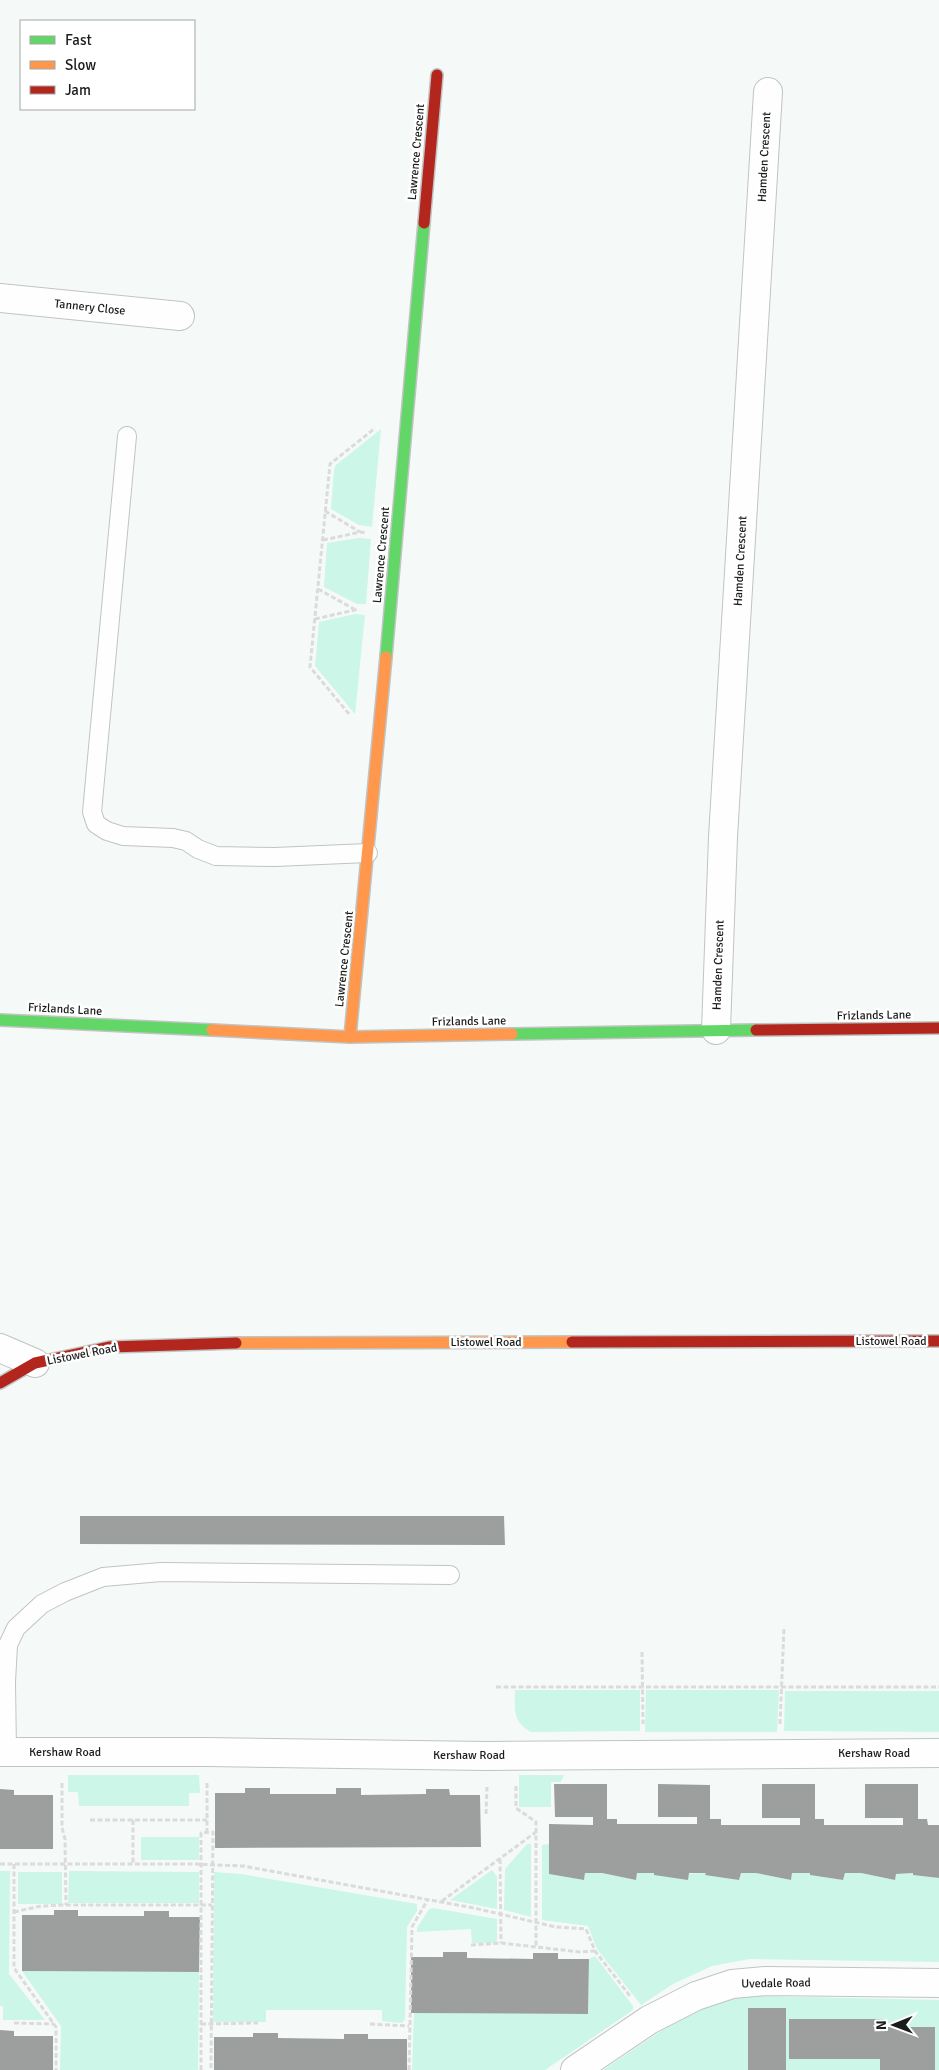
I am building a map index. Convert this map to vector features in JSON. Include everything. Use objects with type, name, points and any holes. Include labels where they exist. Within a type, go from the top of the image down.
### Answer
[{"type":"street","name":"Lawrence Crescent","points":[[350,1038],[378,750],[437,76]]},
{"type":"street","name":"Hamden Crescent","points":[[716,1030],[724,827],[768,92]]},
{"type":"street","name":"Tannery Close","points":[[0,298],[180,316]]},
{"type":"street","name":"Frizlands Lane","points":[[0,1020],[350,1038],[716,1030],[939,1028]]},
{"type":"street","name":"Listowel Road","points":[[0,1383],[35,1363],[110,1347],[208,1343],[939,1341]]},
{"type":"street","name":"Listowel Road","points":[[0,1348],[35,1363]]},
{"type":"street","name":"Kershaw Road","points":[[4,1752],[207,1752],[516,1756],[939,1753]]},
{"type":"street","name":"Uvedale Road","points":[[575,2070],[649,2020],[696,1996],[732,1984],[766,1981],[939,1983]]},
{"type":"lane","points":[[127,436],[92,812],[96,824],[108,831],[123,836],[180,840],[216,856],[275,857],[368,853]]},
{"type":"lane","points":[[4,1752],[8,1645],[16,1628],[42,1604],[65,1592],[103,1577],[161,1572],[450,1575]]},
{"type":"path","points":[[378,750],[310,667],[330,464],[408,402]]},
{"type":"path","points":[[325,511],[360,532]]},
{"type":"path","points":[[323,540],[360,532],[396,536]]},
{"type":"path","points":[[318,589],[355,609]]},
{"type":"path","points":[[315,619],[355,609],[390,612]]},
{"type":"path","points":[[780,1729],[784,1628]]},
{"type":"path","points":[[642,1652],[643,1729]]},
{"type":"path","points":[[496,1687],[939,1687]]},
{"type":"path","points":[[63,1752],[62,1828],[65,1839],[66,1904]]},
{"type":"path","points":[[207,1752],[207,1832]]},
{"type":"path","points":[[516,1756],[516,1808],[536,1822],[536,1947]]},
{"type":"path","points":[[90,1820],[207,1820]]},
{"type":"path","points":[[133,1820],[133,1864]]},
{"type":"path","points":[[201,2070],[201,1833],[212,1832],[211,2070]]},
{"type":"path","points":[[441,1902],[537,1832]]},
{"type":"path","points":[[500,1859],[501,1943]]},
{"type":"path","points":[[0,1864],[201,1864],[243,1866],[428,1899],[556,1927],[586,1929],[595,1951],[649,2020]]},
{"type":"path","points":[[14,1864],[14,1968],[55,2024],[56,2070]]},
{"type":"path","points":[[409,2070],[412,1927],[428,1899]]},
{"type":"path","points":[[14,1912],[41,1906],[66,1904],[212,1905]]},
{"type":"path","points":[[471,1946],[501,1943],[595,1951]]},
{"type":"path","points":[[14,2023],[55,2024]]},
{"type":"path","points":[[201,2024],[258,2023]]},
{"type":"path","points":[[370,2024],[410,2026]]},
{"type":"green space","points":[[381,429],[372,527],[359,525],[331,509],[334,469],[336,465]]},
{"type":"green space","points":[[358,538],[371,539],[366,604],[357,604],[324,587],[327,543]]},
{"type":"green space","points":[[355,614],[365,615],[355,714],[315,666],[319,622]]},
{"type":"green space","points":[[515,1690],[640,1690],[640,1731],[531,1732],[520,1724],[516,1714]]},
{"type":"green space","points":[[646,1690],[779,1690],[777,1732],[645,1732]]},
{"type":"green space","points":[[785,1691],[939,1691],[939,1732],[784,1731]]},
{"type":"green space","points":[[68,1775],[199,1775],[200,1793],[189,1793],[189,1806],[79,1806],[78,1792],[68,1792]]},
{"type":"green space","points":[[519,1775],[564,1775],[561,1782],[551,1782],[551,1807],[519,1807]]},
{"type":"green space","points":[[141,1837],[199,1837],[199,1860],[141,1860]]},
{"type":"green space","points":[[527,1844],[531,1844],[531,1917],[504,1910],[505,1869]]},
{"type":"green space","points":[[549,1844],[549,1874],[584,1880],[585,1873],[602,1873],[636,1880],[637,1873],[654,1873],[654,1875],[706,1873],[739,1880],[741,1873],[756,1873],[791,1880],[792,1873],[810,1873],[810,1875],[843,1880],[845,1873],[861,1873],[895,1880],[896,1874],[913,1873],[913,1875],[939,1878],[939,1962],[749,1959],[712,1966],[673,1984],[641,2005],[597,1949],[588,1926],[542,1920],[542,1845]]},
{"type":"green space","points":[[492,1870],[497,1877],[497,1909],[450,1900]]},
{"type":"green space","points":[[0,1871],[10,1871],[9,1974],[45,2020],[3,2020],[3,2006],[0,2006]]},
{"type":"green space","points":[[69,1871],[199,1872],[199,1903],[68,1903]]},
{"type":"green space","points":[[18,1872],[62,1872],[62,1904],[18,1904]]},
{"type":"green space","points":[[214,1872],[241,1874],[417,1904],[417,1911],[407,1927],[405,2019],[402,2023],[382,2021],[382,2010],[266,2010],[266,2022],[213,2022]]},
{"type":"green space","points":[[433,1908],[497,1919],[497,1941],[495,1943],[472,1943],[471,1929],[417,1932],[417,1928],[429,1909]]},
{"type":"green space","points":[[595,1956],[633,2006],[633,2010],[545,2070],[412,2070],[414,2013],[588,2014],[589,1959]]},
{"type":"green space","points":[[22,1971],[199,1972],[198,2070],[60,2070],[61,2026]]},
{"type":"green space","points":[[760,1996],[939,2000],[939,2070],[603,2070],[686,2014],[729,1999]]},
{"type":"building","points":[[80,1516],[504,1516],[505,1545],[80,1544]]},
{"type":"building","points":[[554,1784],[607,1784],[607,1819],[617,1819],[617,1824],[697,1824],[697,1817],[658,1817],[658,1784],[710,1785],[710,1819],[721,1819],[721,1825],[800,1825],[800,1818],[762,1818],[762,1784],[815,1784],[815,1819],[824,1819],[824,1825],[903,1825],[903,1818],[865,1818],[865,1784],[918,1784],[918,1819],[927,1819],[928,1825],[939,1825],[939,1878],[913,1875],[913,1873],[896,1874],[895,1880],[861,1873],[845,1873],[843,1880],[810,1875],[810,1873],[792,1873],[791,1880],[756,1873],[741,1873],[739,1880],[705,1875],[706,1873],[689,1873],[688,1880],[654,1875],[654,1873],[637,1873],[636,1880],[602,1873],[585,1873],[584,1880],[549,1874],[549,1824],[593,1825],[593,1817],[555,1817]]},
{"type":"building","points":[[245,1788],[270,1788],[270,1794],[336,1794],[336,1788],[361,1788],[361,1795],[426,1794],[426,1789],[449,1789],[450,1795],[480,1795],[481,1847],[215,1848],[215,1793],[245,1793]]},
{"type":"building","points":[[0,1789],[14,1790],[14,1795],[53,1795],[53,1849],[0,1849]]},
{"type":"building","points":[[54,1910],[78,1910],[78,1916],[144,1916],[144,1911],[169,1911],[169,1917],[200,1917],[199,1972],[22,1971],[22,1915],[54,1915]]},
{"type":"building","points":[[443,1952],[467,1952],[467,1958],[533,1959],[533,1953],[558,1953],[558,1959],[589,1959],[588,2014],[411,2013],[411,1957],[443,1957]]},
{"type":"building","points":[[748,2008],[786,2008],[786,2070],[748,2070]]},
{"type":"building","points":[[789,2019],[885,2019],[885,2027],[935,2027],[935,2070],[880,2070],[880,2059],[789,2059]]},
{"type":"building","points":[[0,2030],[14,2031],[14,2036],[53,2036],[53,2070],[0,2070]]},
{"type":"building","points":[[253,2033],[278,2033],[278,2038],[344,2039],[344,2034],[368,2034],[368,2039],[407,2039],[407,2070],[214,2070],[214,2037],[253,2037]]},
{"type":"traffic: fast","points":[[386,657],[424,223]]},
{"type":"traffic: fast","points":[[0,1020],[212,1030]]},
{"type":"traffic: fast","points":[[512,1034],[756,1030]]},
{"type":"traffic: slow","points":[[350,1037],[386,657]]},
{"type":"traffic: slow","points":[[212,1030],[350,1037],[512,1034]]},
{"type":"traffic: slow","points":[[236,1343],[572,1342]]},
{"type":"traffic: jam","points":[[424,223],[437,75]]},
{"type":"traffic: jam","points":[[756,1030],[939,1028]]},
{"type":"traffic: jam","points":[[572,1342],[939,1341]]},
{"type":"traffic: jam","points":[[0,1383],[35,1363],[110,1347],[236,1343]]}]
